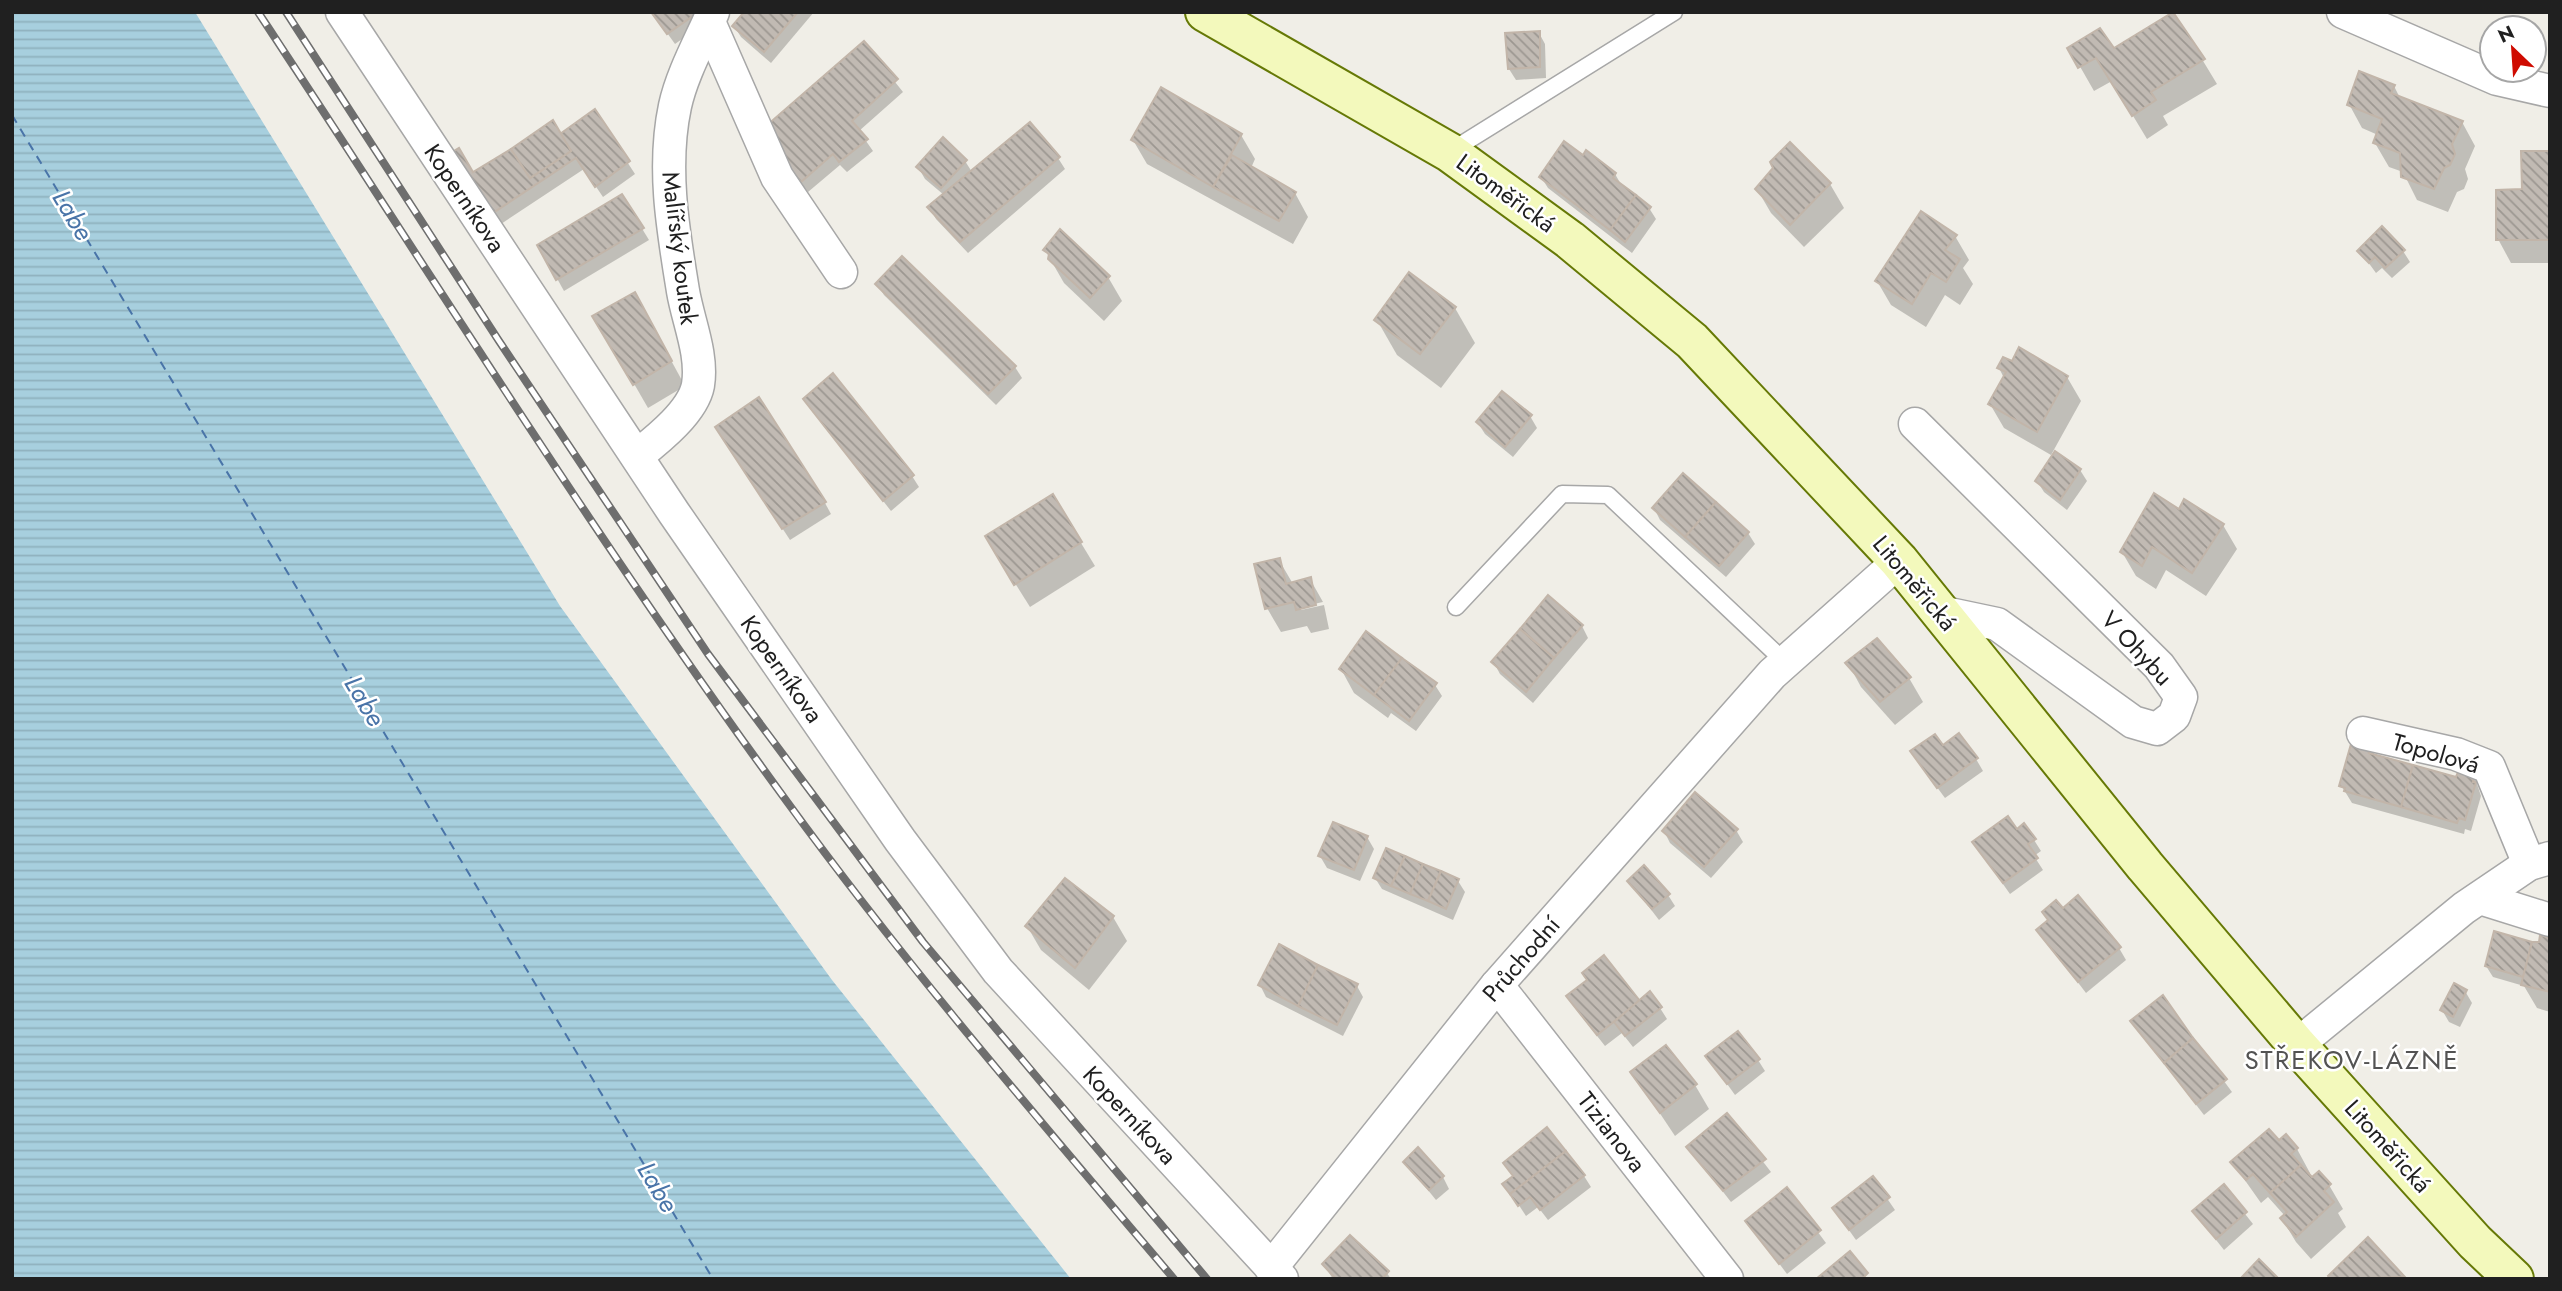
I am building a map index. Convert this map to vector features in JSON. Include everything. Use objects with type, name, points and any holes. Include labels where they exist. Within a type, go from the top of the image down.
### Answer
[{"type":"main road","name":"Litoměřická","points":[[1205,12],[1449,152],[1570,240],[1692,341],[1899,561],[2146,866],[2297,1045],[2474,1242],[2514,1279]]},
{"type":"street","name":"Koperníkova","points":[[341,12],[637,456],[900,840],[998,971],[1277,1273]]},
{"type":"street","points":[[2343,12],[2497,79],[2550,92]]},
{"type":"street","name":"Malířský koutek","points":[[637,456],[672,428],[698,388],[699,361],[689,327],[674,238],[668,149],[676,104],[711,17]]},
{"type":"street","name":"Malířský koutek","points":[[711,17],[777,177],[841,272]]},
{"type":"street","name":"V Ohybu","points":[[1915,424],[2159,666],[2181,697],[2174,716],[2157,729],[2133,722],[1997,624],[1940,612]]},
{"type":"street","name":"Průchodní","points":[[1277,1273],[1497,985],[1785,662],[1899,561]]},
{"type":"street","name":"Topolová","points":[[2297,1045],[2480,898],[2540,861],[2489,767],[2456,754],[2363,733]]},
{"type":"street","points":[[2480,898],[2550,920]]},
{"type":"street","name":"Tizianova","points":[[1497,985],[1727,1279]]},
{"type":"lane","points":[[1449,152],[1483,128],[1674,12]]},
{"type":"lane","points":[[1455,607],[1562,494],[1608,495],[1785,662]]},
{"type":"water","name":"Labe","points":[[12,12],[195,12],[560,606],[832,980],[1071,1279],[12,1279]]},
{"type":"building","points":[[651,12],[696,12],[697,13],[667,34]]},
{"type":"building","points":[[744,12],[798,12],[764,52],[732,26]]},
{"type":"building","points":[[2173,12],[2205,59],[2151,92],[2156,100],[2132,116],[2096,58],[2078,68],[2067,48],[2100,28],[2114,48]]},
{"type":"building","points":[[1540,31],[1540,67],[1508,69],[1505,33]]},
{"type":"building","points":[[864,41],[898,79],[852,121],[868,139],[839,162],[833,154],[801,182],[758,133]]},
{"type":"building","points":[[2359,71],[2395,85],[2391,93],[2463,121],[2452,144],[2455,154],[2450,165],[2444,168],[2434,189],[2401,177],[2400,153],[2373,143],[2382,119],[2347,105]]},
{"type":"building","points":[[1161,87],[1242,134],[1213,187],[1131,140]]},
{"type":"building","points":[[595,109],[630,161],[595,187],[576,158],[490,215],[449,154],[459,148],[473,172],[511,149],[530,178],[571,151],[560,134]]},
{"type":"building","points":[[553,120],[571,151],[530,178],[511,149]]},
{"type":"building","points":[[1030,122],[1060,157],[960,242],[927,207]]},
{"type":"building","points":[[943,137],[967,160],[941,188],[916,167]]},
{"type":"building","points":[[1564,141],[1583,155],[1586,150],[1616,173],[1613,178],[1636,195],[1610,230],[1539,177]]},
{"type":"building","points":[[1790,142],[1831,183],[1790,225],[1755,189],[1773,168],[1770,162]]},
{"type":"building","points":[[2521,151],[2550,151],[2550,240],[2496,240],[2496,190],[2522,189]]},
{"type":"building","points":[[1232,155],[1296,192],[1279,221],[1213,187]]},
{"type":"building","points":[[622,194],[644,228],[556,280],[537,245]]},
{"type":"building","points":[[1636,195],[1651,207],[1625,242],[1610,230]]},
{"type":"building","points":[[1921,211],[1957,235],[1945,250],[1960,259],[1946,282],[1931,273],[1912,304],[1875,281]]},
{"type":"building","points":[[2382,226],[2405,250],[2385,268],[2375,257],[2369,263],[2357,251]]},
{"type":"building","points":[[1060,229],[1110,276],[1090,298],[1048,259],[1049,254],[1043,250]]},
{"type":"building","points":[[902,256],[1016,366],[988,394],[875,284]]},
{"type":"building","points":[[1409,272],[1456,307],[1420,354],[1374,320]]},
{"type":"building","points":[[635,292],[672,361],[633,385],[592,316]]},
{"type":"building","points":[[2019,347],[2068,376],[2037,432],[1988,404],[2006,372],[1997,368],[2003,357],[2012,361]]},
{"type":"building","points":[[833,373],[914,475],[883,501],[803,399]]},
{"type":"building","points":[[1502,391],[1532,415],[1505,447],[1476,422]]},
{"type":"building","points":[[759,397],[826,502],[782,529],[715,427]]},
{"type":"building","points":[[2055,451],[2081,469],[2060,500],[2035,481]]},
{"type":"building","points":[[1683,473],[1716,502],[1685,537],[1652,508]]},
{"type":"building","points":[[2154,493],[2179,509],[2184,499],[2224,524],[2192,573],[2152,547],[2142,566],[2120,552]]},
{"type":"building","points":[[1053,494],[1082,542],[1014,585],[985,536]]},
{"type":"building","points":[[1716,502],[1749,532],[1719,566],[1685,537]]},
{"type":"building","points":[[1280,558],[1286,584],[1311,577],[1316,605],[1296,610],[1294,602],[1265,609],[1254,564]]},
{"type":"building","points":[[1548,595],[1583,625],[1554,658],[1520,629]]},
{"type":"building","points":[[1520,629],[1554,658],[1526,692],[1491,662]]},
{"type":"building","points":[[1366,631],[1402,658],[1374,695],[1339,669]]},
{"type":"building","points":[[1877,638],[1911,677],[1880,702],[1845,663]]},
{"type":"building","points":[[1402,658],[1437,683],[1409,721],[1374,695]]},
{"type":"building","points":[[1959,733],[1978,758],[1937,788],[1910,751],[1935,734],[1943,745]]},
{"type":"building","points":[[2351,744],[2371,745],[2369,753],[2413,765],[2401,807],[2344,791],[2345,788],[2339,786]]},
{"type":"building","points":[[2413,765],[2456,777],[2459,769],[2475,774],[2473,782],[2476,782],[2465,820],[2459,818],[2457,823],[2401,807]]},
{"type":"building","points":[[1695,792],[1738,829],[1704,867],[1662,831]]},
{"type":"building","points":[[2008,816],[2017,829],[2024,823],[2036,839],[2028,844],[2038,858],[2003,883],[1972,842]]},
{"type":"building","points":[[1333,822],[1368,836],[1354,870],[1318,856]]},
{"type":"building","points":[[1386,848],[1405,856],[1391,886],[1373,878]]},
{"type":"building","points":[[1405,856],[1423,864],[1410,894],[1391,886]]},
{"type":"building","points":[[1423,864],[1441,871],[1428,901],[1410,894]]},
{"type":"building","points":[[1644,865],[1670,894],[1652,909],[1627,881]]},
{"type":"building","points":[[1441,871],[1459,879],[1446,909],[1428,901]]},
{"type":"building","points":[[1065,878],[1114,916],[1075,968],[1025,926]]},
{"type":"building","points":[[2078,895],[2121,947],[2078,982],[2036,930],[2048,920],[2042,912],[2056,900],[2063,908]]},
{"type":"building","points":[[2494,931],[2532,942],[2523,977],[2485,966]]},
{"type":"building","points":[[2540,935],[2550,938],[2550,992],[2521,985],[2532,942],[2539,942]]},
{"type":"building","points":[[1279,944],[1318,965],[1298,1006],[1258,985]]},
{"type":"building","points":[[1604,955],[1640,1001],[1597,1035],[1566,996],[1587,980],[1582,973]]},
{"type":"building","points":[[1318,965],[1358,984],[1337,1025],[1298,1006]]},
{"type":"building","points":[[2454,983],[2467,990],[2453,1017],[2440,1010]]},
{"type":"building","points":[[1650,991],[1662,1007],[1625,1036],[1614,1022]]},
{"type":"building","points":[[2163,995],[2193,1038],[2164,1063],[2130,1021]]},
{"type":"building","points":[[1738,1031],[1760,1059],[1727,1084],[1705,1056]]},
{"type":"building","points":[[2193,1038],[2227,1079],[2196,1104],[2164,1063]]},
{"type":"building","points":[[1666,1045],[1697,1084],[1660,1113],[1630,1072]]},
{"type":"building","points":[[1727,1113],[1766,1159],[1723,1191],[1686,1147]]},
{"type":"building","points":[[1547,1127],[1566,1151],[1510,1194],[1502,1184],[1513,1176],[1503,1163]]},
{"type":"building","points":[[2269,1129],[2279,1140],[2286,1134],[2298,1148],[2291,1154],[2301,1165],[2270,1193],[2253,1174],[2246,1180],[2230,1162]]},
{"type":"building","points":[[1418,1147],[1444,1176],[1429,1190],[1403,1162]]},
{"type":"building","points":[[1566,1151],[1585,1175],[1540,1210],[1530,1197],[1518,1206],[1510,1194]]},
{"type":"building","points":[[2301,1165],[2312,1177],[2319,1171],[2331,1184],[2324,1191],[2334,1202],[2296,1237],[2280,1218],[2287,1212],[2270,1193]]},
{"type":"building","points":[[1873,1176],[1890,1197],[1849,1230],[1832,1208]]},
{"type":"building","points":[[2224,1184],[2247,1212],[2216,1239],[2192,1211]]},
{"type":"building","points":[[1787,1187],[1821,1230],[1779,1264],[1745,1221]]},
{"type":"building","points":[[1350,1235],[1389,1271],[1382,1279],[1336,1279],[1322,1264]]},
{"type":"building","points":[[2368,1237],[2405,1277],[2330,1279],[2328,1276]]},
{"type":"building","points":[[1850,1251],[1868,1273],[1862,1279],[1816,1279]]},
{"type":"building","points":[[2259,1259],[2279,1279],[2240,1279]]},
{"type":"ferry route","points":[[12,115],[713,1279]]},
{"type":"railway","points":[[258,12],[584,510],[788,803],[928,985],[1174,1279]]},
{"type":"railway","points":[[286,12],[499,341],[708,654],[923,942],[1207,1279]]},
{"type":"district","name":"STŘEKOV-LÁZNĚ","points":[[2352,1060]]}]
